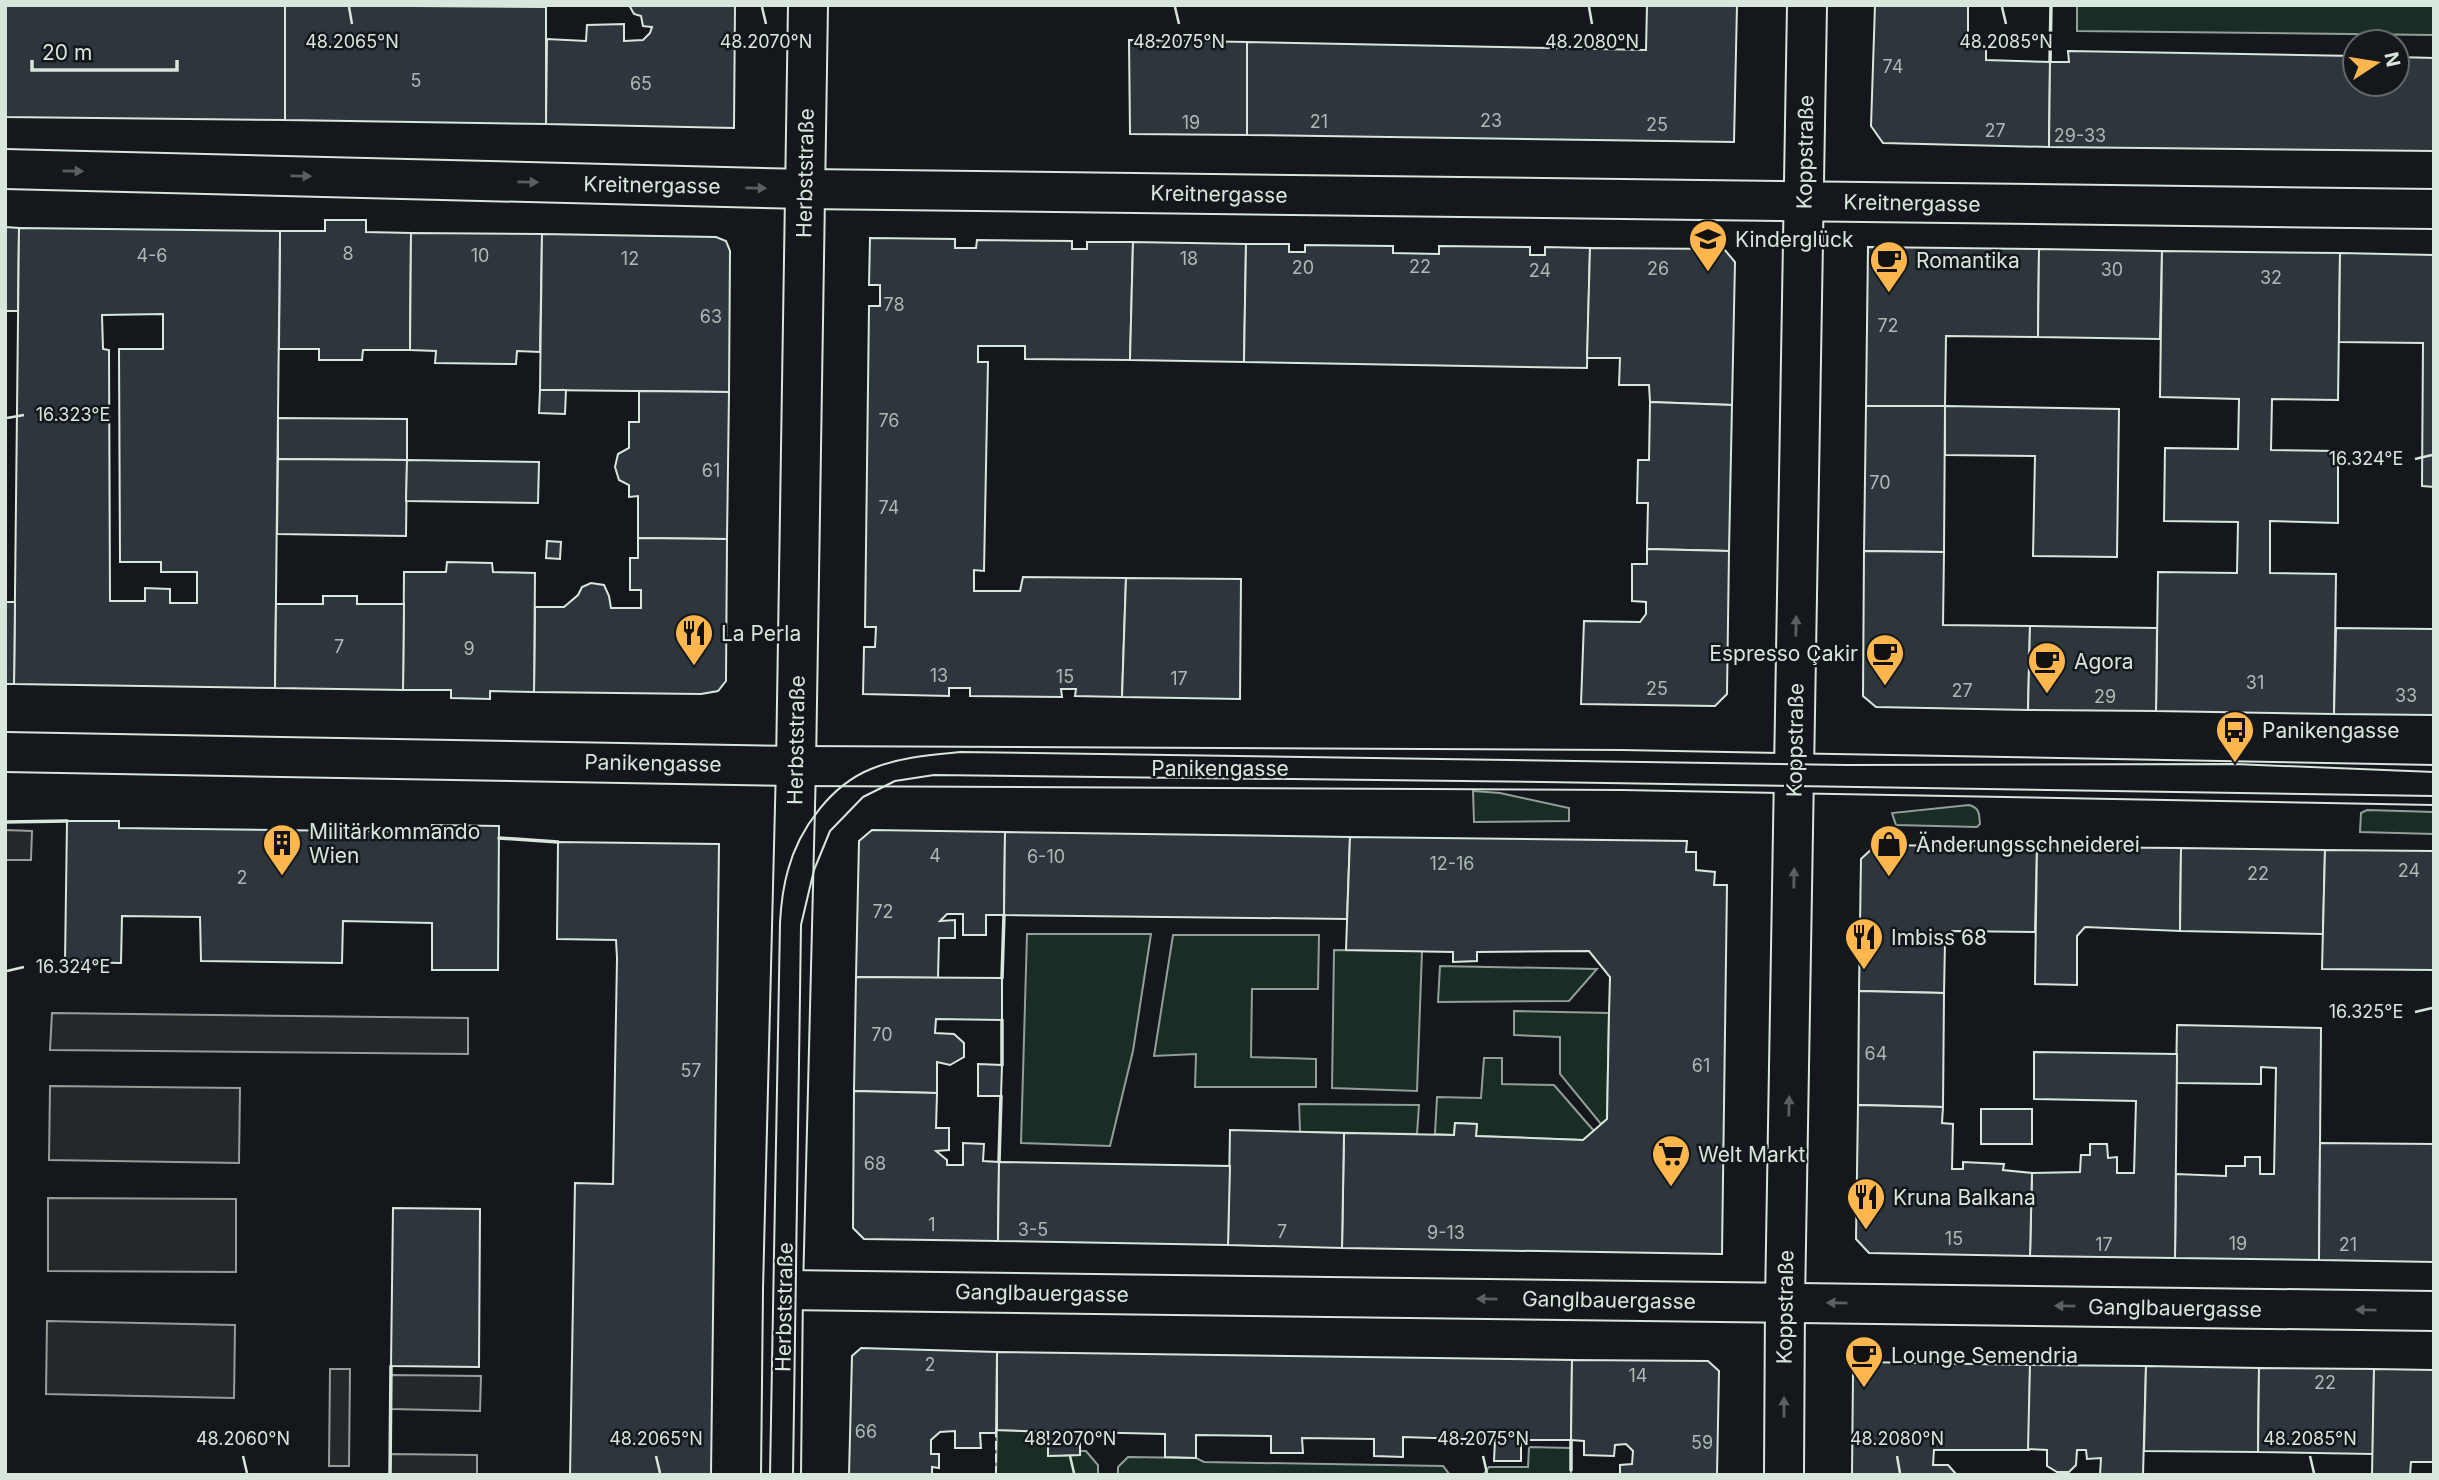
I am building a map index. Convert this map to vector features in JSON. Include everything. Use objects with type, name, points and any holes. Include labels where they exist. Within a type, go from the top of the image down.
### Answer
[{"type":"street","name":"Herbststraße","points":[[781,1475],[808,5]]},
{"type":"street","name":"Koppstraße","points":[[1784,1475],[1807,5]]},
{"type":"street","name":"Kreitnergasse","points":[[5,169],[805,189],[2434,209]]},
{"type":"street","name":"Panikengasse","points":[[5,752],[796,766],[1622,770],[2434,785]]},
{"type":"street","name":"Ganglbauergasse","points":[[783,1290],[2434,1311]]},
{"type":"green space","points":[[2077,5],[2434,5],[2434,35],[2411,35],[2411,28],[2341,28],[2341,34],[2077,31]]},
{"type":"green space","points":[[1473,791],[1500,793],[1569,808],[1569,821],[1474,822]]},
{"type":"green space","points":[[1969,805],[1978,812],[1980,824],[1977,827],[1896,825],[1892,813]]},
{"type":"green space","points":[[2367,810],[2434,812],[2434,834],[2360,832],[2361,813]]},
{"type":"green space","points":[[1027,934],[1151,934],[1133,1051],[1110,1146],[1021,1143]]},
{"type":"green space","points":[[1173,935],[1319,935],[1318,989],[1252,989],[1251,1057],[1316,1059],[1316,1087],[1195,1087],[1196,1054],[1154,1056]]},
{"type":"green space","points":[[1334,950],[1422,951],[1417,1091],[1332,1088]]},
{"type":"green space","points":[[1440,966],[1597,969],[1569,1001],[1438,1002]]},
{"type":"green space","points":[[1514,1011],[1609,1013],[1607,1119],[1601,1124],[1560,1074],[1560,1037],[1514,1035]]},
{"type":"green space","points":[[1484,1058],[1502,1058],[1502,1084],[1554,1085],[1594,1131],[1583,1140],[1476,1136],[1477,1124],[1455,1123],[1454,1135],[1435,1134],[1437,1097],[1481,1098]]},
{"type":"green space","points":[[1299,1104],[1419,1105],[1417,1134],[1300,1132]]},
{"type":"green space","points":[[997,1430],[1048,1432],[1048,1456],[1079,1455],[1080,1451],[1086,1451],[1098,1465],[1098,1475],[996,1475]]},
{"type":"green space","points":[[1529,1447],[1571,1448],[1571,1475],[1483,1475],[1489,1467],[1528,1467]]},
{"type":"green space","points":[[1128,1457],[1196,1458],[1204,1462],[1443,1466],[1450,1475],[1118,1475],[1118,1467]]},
{"type":"shaded area","points":[[5,830],[32,831],[31,860],[5,860]]},
{"type":"shaded area","points":[[52,1013],[468,1018],[468,1054],[50,1050]]},
{"type":"shaded area","points":[[50,1086],[240,1088],[239,1163],[49,1160]]},
{"type":"shaded area","points":[[48,1198],[236,1199],[236,1272],[48,1271]]},
{"type":"shaded area","points":[[47,1321],[235,1325],[234,1398],[46,1394]]},
{"type":"shaded area","points":[[330,1369],[350,1369],[349,1466],[329,1466]]},
{"type":"shaded area","points":[[391,1375],[481,1376],[480,1411],[391,1409]]},
{"type":"shaded area","points":[[391,1454],[477,1455],[477,1475],[390,1475]]},
{"type":"building","points":[[5,5],[285,5],[285,120],[5,117]]},
{"type":"building","points":[[285,5],[546,7],[546,124],[285,120]]},
{"type":"building","points":[[629,5],[735,5],[734,128],[546,124],[547,39],[586,41],[587,25],[624,24],[624,41],[643,40],[652,27],[643,26],[641,16],[634,14]]},
{"type":"building","points":[[1647,5],[1737,5],[1734,142],[1247,135],[1247,42],[1646,50]]},
{"type":"building","points":[[1875,5],[1968,5],[1968,45],[1986,45],[1986,60],[2050,62],[2049,147],[1883,143],[1871,126]]},
{"type":"building","points":[[1129,40],[1247,42],[1247,135],[1130,134]]},
{"type":"building","points":[[2068,51],[2341,56],[2341,98],[2411,98],[2411,57],[2434,58],[2434,151],[2049,147],[2050,62],[2069,62]]},
{"type":"building","points":[[325,220],[366,220],[366,232],[411,233],[410,350],[363,350],[362,360],[319,360],[319,349],[279,349],[280,231],[325,231]]},
{"type":"building","points":[[5,227],[19,228],[18,311],[5,311]]},
{"type":"building","points":[[19,228],[280,231],[275,688],[14,684]],"holes":[[[163,314],[163,349],[119,349],[120,562],[161,562],[161,572],[197,572],[197,603],[170,603],[170,589],[145,588],[145,601],[110,601],[109,350],[103,349],[102,315]]]},
{"type":"building","points":[[411,233],[542,234],[540,352],[517,351],[516,364],[435,363],[436,351],[410,350]]},
{"type":"building","points":[[542,234],[716,237],[726,241],[730,251],[729,392],[540,390]]},
{"type":"building","points":[[870,238],[955,239],[955,248],[976,248],[977,240],[1072,241],[1072,249],[1087,249],[1087,242],[1133,242],[1130,360],[1025,359],[1025,346],[978,346],[978,362],[988,362],[984,571],[974,570],[974,591],[1020,591],[1023,577],[1126,578],[1122,697],[1075,696],[1076,689],[1061,689],[1062,697],[970,696],[970,688],[949,688],[949,696],[863,694],[864,647],[875,647],[876,627],[865,627],[869,306],[880,306],[880,285],[869,285]]},
{"type":"building","points":[[1133,242],[1246,244],[1244,362],[1130,360]]},
{"type":"building","points":[[1246,244],[1289,244],[1289,252],[1305,252],[1305,245],[1393,246],[1393,253],[1439,254],[1439,246],[1530,247],[1530,255],[1545,255],[1545,247],[1590,248],[1587,368],[1244,362]]},
{"type":"building","points":[[1868,247],[2039,249],[2038,337],[1946,336],[1945,406],[1866,406]]},
{"type":"building","points":[[1590,248],[1724,249],[1735,262],[1732,405],[1650,402],[1649,385],[1619,385],[1620,358],[1587,358]]},
{"type":"building","points":[[2039,249],[2162,251],[2160,339],[2038,337]]},
{"type":"building","points":[[2162,251],[2340,253],[2338,400],[2272,399],[2271,450],[2338,451],[2338,523],[2270,521],[2270,573],[2336,574],[2334,714],[2156,711],[2158,572],[2237,573],[2238,522],[2164,521],[2165,448],[2238,449],[2239,399],[2160,397]]},
{"type":"building","points":[[2340,253],[2434,255],[2434,487],[2422,486],[2423,343],[2339,342]]},
{"type":"building","points":[[540,390],[566,390],[565,414],[539,413]]},
{"type":"building","points":[[639,391],[729,392],[727,539],[638,538],[638,496],[629,497],[629,485],[619,480],[615,467],[618,454],[629,448],[629,422],[639,422]]},
{"type":"building","points":[[1650,402],[1732,405],[1729,551],[1647,549],[1648,503],[1637,503],[1638,460],[1649,460]]},
{"type":"building","points":[[1866,406],[1945,406],[1944,552],[1864,551]]},
{"type":"building","points":[[1945,406],[2119,409],[2117,557],[2033,556],[2035,456],[1945,455]]},
{"type":"building","points":[[278,418],[407,419],[407,460],[278,459]]},
{"type":"building","points":[[278,459],[407,460],[406,536],[277,534]]},
{"type":"building","points":[[407,460],[539,462],[538,503],[406,501]]},
{"type":"building","points":[[638,538],[727,539],[726,681],[718,691],[701,694],[534,692],[535,607],[564,607],[578,595],[582,587],[591,583],[604,585],[611,608],[641,608],[641,590],[630,590],[630,558],[638,558]]},
{"type":"building","points":[[547,541],[561,542],[560,559],[546,558]]},
{"type":"building","points":[[1647,549],[1729,551],[1727,694],[1715,706],[1581,704],[1584,621],[1640,622],[1646,614],[1646,602],[1632,601],[1632,564],[1647,564]]},
{"type":"building","points":[[1864,551],[1944,552],[1943,625],[2030,626],[2028,710],[1876,707],[1863,696]]},
{"type":"building","points":[[447,562],[492,563],[493,572],[535,573],[534,692],[490,691],[490,699],[451,698],[451,690],[403,690],[404,572],[446,572]]},
{"type":"building","points":[[1126,578],[1241,579],[1240,699],[1122,697]]},
{"type":"building","points":[[323,596],[357,596],[357,604],[404,604],[403,690],[275,688],[276,604],[323,604]]},
{"type":"building","points":[[5,602],[15,602],[14,684],[5,684]]},
{"type":"building","points":[[2030,626],[2157,628],[2156,711],[2028,710]]},
{"type":"building","points":[[2336,628],[2434,629],[2434,715],[2334,714]]},
{"type":"building","name":"Militärkommando Wien","points":[[67,821],[119,821],[119,828],[431,832],[432,825],[499,826],[498,970],[432,970],[432,923],[343,921],[342,963],[201,961],[200,917],[122,916],[121,963],[65,962]]},
{"type":"building","points":[[872,830],[1005,832],[1004,915],[986,915],[986,935],[963,935],[963,914],[947,914],[940,921],[955,920],[955,938],[939,938],[938,978],[856,977],[859,841]]},
{"type":"building","points":[[1005,832],[1350,837],[1347,919],[1004,915]]},
{"type":"building","points":[[1350,837],[1687,841],[1686,852],[1696,852],[1696,870],[1715,872],[1714,885],[1727,885],[1722,1254],[1342,1248],[1344,1133],[1454,1135],[1455,1123],[1477,1124],[1476,1136],[1583,1140],[1607,1119],[1610,977],[1589,951],[1477,952],[1477,961],[1453,962],[1453,952],[1346,950]]},
{"type":"building","points":[[558,842],[719,844],[711,1475],[570,1475],[575,1183],[613,1184],[617,958],[616,940],[557,939]]},
{"type":"building","points":[[1876,845],[2037,847],[2035,932],[1952,931],[1945,942],[1944,993],[1859,991],[1861,859]]},
{"type":"building","points":[[2037,847],[2181,848],[2180,931],[2085,927],[2077,936],[2077,985],[2035,984]]},
{"type":"building","points":[[2181,848],[2325,850],[2323,934],[2180,931]]},
{"type":"building","points":[[2325,850],[2434,851],[2434,970],[2322,969]]},
{"type":"building","points":[[856,977],[1002,978],[1002,1020],[936,1019],[935,1033],[954,1034],[964,1043],[964,1057],[950,1065],[937,1062],[937,1093],[854,1091]]},
{"type":"building","points":[[1859,991],[1944,993],[1943,1107],[1858,1105]]},
{"type":"building","points":[[2177,1025],[2321,1028],[2319,1260],[2175,1258],[2176,1174],[2226,1176],[2226,1166],[2245,1166],[2245,1157],[2260,1157],[2260,1174],[2274,1174],[2276,1068],[2261,1067],[2261,1084],[2176,1083]]},
{"type":"building","points":[[2034,1052],[2177,1054],[2175,1258],[2030,1256],[2032,1173],[2080,1172],[2081,1155],[2090,1155],[2090,1144],[2107,1144],[2108,1158],[2117,1157],[2117,1173],[2134,1173],[2136,1101],[2034,1099]]},
{"type":"building","points":[[978,1064],[1002,1065],[1001,1096],[978,1096]]},
{"type":"building","points":[[854,1091],[937,1093],[936,1128],[949,1128],[949,1150],[936,1151],[947,1160],[947,1165],[963,1165],[963,1143],[984,1144],[983,1161],[999,1162],[998,1241],[864,1239],[853,1228]]},
{"type":"building","points":[[1858,1105],[1943,1107],[1942,1123],[1953,1124],[1952,1169],[1963,1169],[1963,1162],[2004,1164],[2003,1170],[2032,1173],[2030,1256],[1869,1253],[1856,1239]]},
{"type":"building","points":[[1981,1109],[2032,1109],[2032,1144],[1981,1144]]},
{"type":"building","points":[[1230,1130],[1344,1133],[1342,1248],[1228,1245]]},
{"type":"building","points":[[2320,1143],[2434,1144],[2434,1262],[2319,1260]]},
{"type":"building","points":[[999,1162],[1230,1166],[1228,1245],[998,1241]]},
{"type":"building","points":[[393,1208],[480,1209],[479,1367],[391,1366]]},
{"type":"building","points":[[861,1348],[997,1352],[996,1433],[980,1433],[981,1448],[955,1448],[955,1431],[940,1432],[931,1440],[931,1454],[939,1454],[939,1468],[932,1467],[932,1475],[849,1475],[852,1356]]},
{"type":"building","points":[[997,1352],[1572,1360],[1571,1440],[1521,1440],[1521,1461],[1494,1461],[1495,1440],[1403,1437],[1403,1457],[1374,1456],[1374,1439],[1302,1438],[1303,1453],[1271,1453],[1271,1436],[1196,1435],[1196,1458],[1165,1457],[1165,1434],[1080,1432],[1080,1455],[1048,1456],[1048,1432],[997,1430]]},
{"type":"building","points":[[1572,1360],[1708,1361],[1719,1371],[1717,1475],[1620,1475],[1620,1465],[1632,1464],[1633,1451],[1626,1444],[1615,1445],[1614,1456],[1584,1455],[1584,1441],[1571,1440]]},
{"type":"building","points":[[1864,1362],[2030,1365],[2029,1450],[1934,1450],[1933,1465],[1948,1465],[1957,1475],[1852,1475],[1853,1373]]},
{"type":"building","points":[[2030,1365],[2146,1366],[2143,1475],[2100,1475],[2101,1458],[2087,1459],[2086,1450],[2077,1450],[2076,1465],[2069,1472],[2057,1472],[2047,1466],[2047,1450],[2028,1449]]},
{"type":"building","points":[[2146,1366],[2259,1368],[2258,1452],[2144,1451]]},
{"type":"building","points":[[2259,1368],[2374,1369],[2373,1454],[2258,1452]]},
{"type":"building","points":[[2374,1369],[2434,1370],[2434,1462],[2411,1462],[2410,1475],[2372,1475]]},
{"type":"tram line","points":[[770,1475],[782,896],[793,855],[809,824],[830,797],[856,776],[871,769],[904,759],[961,752],[1847,765],[2235,764],[2434,772]]},
{"type":"tram line","points":[[793,1475],[801,925],[814,870],[830,831],[863,797],[895,781],[934,775],[2434,796]]},
{"type":"fence","points":[[996,1433],[996,1475]]},
{"type":"wall","points":[[2050,62],[2051,5]]},
{"type":"wall","points":[[5,822],[67,821]]},
{"type":"wall","points":[[499,838],[558,842]]},
{"type":"wall","points":[[1002,978],[1004,915]]},
{"type":"wall","points":[[1002,1020],[1002,1065]]},
{"type":"wall","points":[[999,1162],[1001,1096]]},
{"type":"wall","points":[[390,1475],[391,1366]]},
{"type":"wall","points":[[1571,1440],[1571,1470]]},
{"type":"place","name":"Kinderglück","points":[[1708,273]]},
{"type":"place","name":"Romantika","points":[[1889,294]]},
{"type":"place","name":"La Perla","points":[[694,667]]},
{"type":"place","name":"Espresso Çakir","points":[[1885,687]]},
{"type":"place","name":"Agora","points":[[2047,695]]},
{"type":"place","name":"Panikengasse","points":[[2235,764]]},
{"type":"place","name":"Militärkommando Wien","points":[[282,877]]},
{"type":"place","name":"Änderungsschneiderei","points":[[1889,878]]},
{"type":"place","name":"Imbiss 68","points":[[1864,971]]},
{"type":"place","name":"Welt Markt","points":[[1671,1188]]},
{"type":"place","name":"Kruna Balkana","points":[[1866,1231]]},
{"type":"place","name":"Lounge Semendria","points":[[1864,1389]]}]
